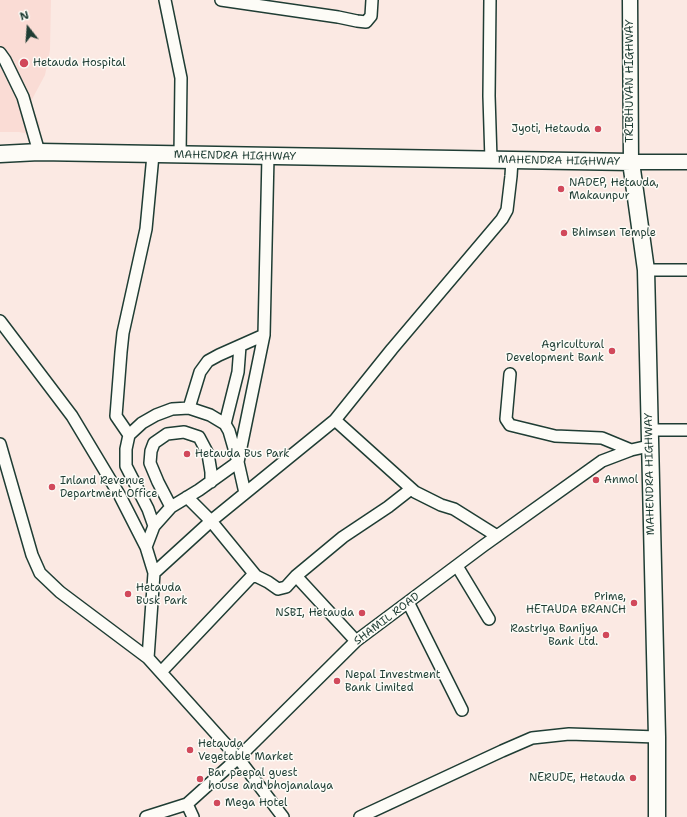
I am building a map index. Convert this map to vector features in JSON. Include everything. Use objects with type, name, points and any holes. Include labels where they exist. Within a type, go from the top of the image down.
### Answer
[{"type":"highway","name":"MAHENDRA HIGHWAY","points":[[0,154],[39,152],[631,162],[646,270],[657,817]]},
{"type":"main road","name":"TRIBHUVAN HIGHWAY","points":[[630,0],[631,162]]},
{"type":"main road","points":[[631,162],[687,162]]},
{"type":"street","points":[[164,0],[181,78],[180,155]]},
{"type":"street","points":[[221,0],[366,22],[371,16],[372,0]]},
{"type":"street","points":[[490,0],[489,96],[491,160]]},
{"type":"street","points":[[0,53],[23,97],[39,152]]},
{"type":"street","points":[[129,436],[116,416],[121,352],[123,333],[146,229],[153,155]]},
{"type":"street","points":[[146,548],[154,526],[171,507],[211,482],[238,462],[264,335],[268,156]]},
{"type":"street","points":[[154,573],[211,521],[335,420],[392,348],[502,219],[507,210],[512,160]]},
{"type":"street","points":[[646,270],[687,270]]},
{"type":"street","points":[[0,321],[72,416],[120,496],[146,548],[154,573],[148,658]]},
{"type":"street","points":[[189,408],[200,372],[208,362],[264,335]]},
{"type":"street","points":[[225,424],[238,372],[240,346]]},
{"type":"street","points":[[510,374],[506,410],[506,419],[510,425],[555,436],[602,438],[631,450]]},
{"type":"street","points":[[154,526],[148,509],[126,466],[126,449],[129,436],[142,423],[156,415],[172,409],[189,408],[210,415],[225,424],[229,431],[238,462],[245,493]]},
{"type":"street","points":[[335,420],[415,492],[441,505],[454,509],[497,536]]},
{"type":"street","points":[[649,430],[687,430]]},
{"type":"street","points":[[171,507],[150,463],[151,451],[154,443],[167,434],[184,432],[199,437],[208,454],[211,482]]},
{"type":"street","points":[[0,444],[32,554],[40,573],[60,592],[148,658],[162,672],[238,758],[283,817]]},
{"type":"street","name":"SHAMIL ROAD","points":[[146,817],[187,804],[238,758],[356,641],[497,536],[602,461],[631,450],[649,446]]},
{"type":"street","points":[[187,497],[211,521],[256,576],[278,589],[286,587],[296,576],[343,537],[388,508],[411,489]]},
{"type":"street","points":[[457,566],[489,619]]},
{"type":"street","points":[[162,672],[241,586],[251,577],[256,576]]},
{"type":"street","points":[[296,576],[356,641]]},
{"type":"street","points":[[408,602],[462,710]]},
{"type":"street","points":[[360,817],[532,738],[569,734],[656,737]]},
{"type":"street","points":[[187,804],[193,817]]},
{"type":"shaded area","name":"Hetauda Hospital","points":[[0,0],[51,0],[50,50],[45,75],[30,103],[40,124],[39,136],[19,132],[0,132]]},
{"type":"place","name":"Hetauda Hospital","points":[[24,63]]},
{"type":"place","name":"Jyoti, Hetauda","points":[[598,129]]},
{"type":"place","name":"NADEP, Hetauda, Makaunpur","points":[[561,189]]},
{"type":"place","name":"Bhimsen Temple","points":[[564,233]]},
{"type":"place","name":"Agricultural Development Bank","points":[[612,351]]},
{"type":"place","name":"Hetauda Bus Park","points":[[187,454]]},
{"type":"place","name":"Anmol","points":[[596,480]]},
{"type":"place","name":"Inland Revenue Department Office","points":[[52,487]]},
{"type":"place","name":"Hetauda Busk Park","points":[[128,594]]},
{"type":"place","name":"Prime, HETAUDA BRANCH","points":[[634,603]]},
{"type":"place","name":"NSBI, Hetauda","points":[[362,613]]},
{"type":"place","name":"Rastriya Banijya Bank Ltd.","points":[[606,635]]},
{"type":"place","name":"Nepal Investment Bank Limited","points":[[337,681]]},
{"type":"place","name":"Hetauda Vegetable Market","points":[[190,750]]},
{"type":"place","name":"NERUDE, Hetauda","points":[[633,778]]},
{"type":"place","name":"Bar peepal guest house and bhojanalaya","points":[[200,779]]},
{"type":"place","name":"Mega Hotel","points":[[217,803]]}]
